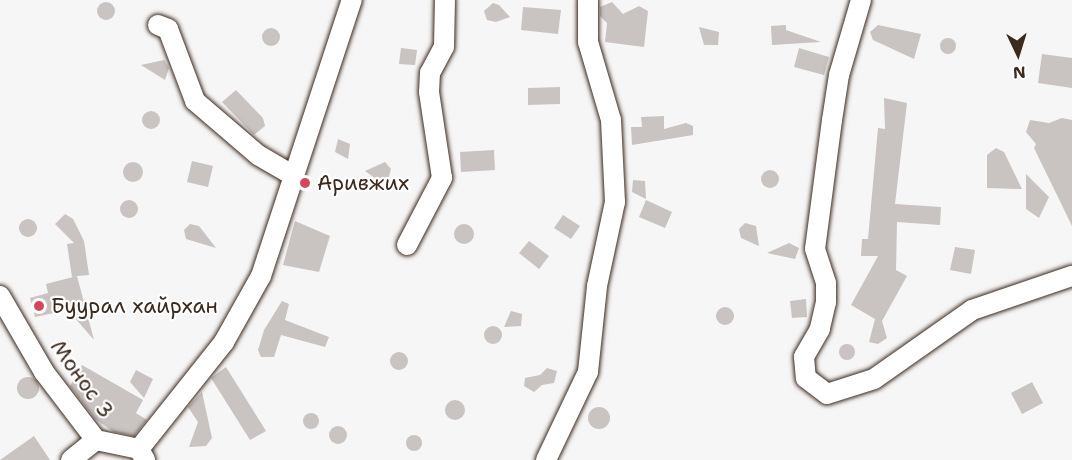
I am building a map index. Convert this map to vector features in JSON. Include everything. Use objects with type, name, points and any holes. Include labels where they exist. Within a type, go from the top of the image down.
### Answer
[{"type":"street","points":[[142,454],[224,342],[261,276],[352,0]]},
{"type":"street","points":[[407,245],[442,178],[429,92],[430,73],[444,47],[445,0]]},
{"type":"street","points":[[546,460],[588,372],[597,286],[615,202],[610,120],[588,42],[588,0]]},
{"type":"street","points":[[861,0],[839,75],[832,120],[815,249],[826,283],[826,302],[820,329],[804,357],[806,378],[827,394],[874,379],[972,310],[1072,276]]},
{"type":"street","points":[[158,26],[168,28],[195,101],[258,155],[294,176]]},
{"type":"street","name":"Монос 3","points":[[0,297],[44,372],[96,440],[142,454]]},
{"type":"street","points":[[71,460],[96,440]]},
{"type":"building","points":[[102,2],[110,2],[115,7],[113,18],[102,20],[97,15],[97,7]]},
{"type":"building","points":[[612,2],[623,14],[639,6],[648,11],[644,47],[605,42],[607,23],[600,16],[600,7]]},
{"type":"building","points":[[493,3],[499,5],[510,17],[496,22],[487,20],[484,11]]},
{"type":"building","points":[[523,7],[561,10],[558,34],[521,30]]},
{"type":"building","points":[[786,25],[786,30],[821,42],[772,45],[771,26]]},
{"type":"building","points":[[878,25],[921,34],[914,59],[873,40],[870,32]]},
{"type":"building","points":[[699,27],[719,32],[718,45],[704,45]]},
{"type":"building","points":[[267,28],[275,28],[280,33],[278,44],[267,46],[262,41],[262,33]]},
{"type":"building","points":[[945,38],[951,38],[956,46],[954,52],[945,54],[940,49],[940,43]]},
{"type":"building","points":[[401,48],[417,50],[415,65],[399,64]]},
{"type":"building","points":[[799,48],[829,57],[824,75],[794,67]]},
{"type":"building","points":[[1042,54],[1072,58],[1072,88],[1038,83]]},
{"type":"building","points":[[164,60],[169,68],[165,80],[141,65]]},
{"type":"building","points":[[560,87],[560,104],[528,105],[528,88]]},
{"type":"building","points":[[236,90],[263,118],[265,126],[254,135],[222,102]]},
{"type":"building","points":[[884,98],[907,103],[895,204],[941,207],[940,225],[897,222],[896,270],[907,276],[882,321],[887,338],[878,344],[869,342],[875,319],[851,305],[878,256],[861,256],[862,239],[868,239],[878,128],[885,129]]},
{"type":"building","points":[[151,111],[157,114],[160,120],[157,126],[151,129],[145,126],[142,120],[145,114]]},
{"type":"building","points":[[664,116],[664,129],[686,123],[693,126],[693,135],[632,145],[631,127],[642,127],[641,117]]},
{"type":"building","points":[[1062,118],[1072,120],[1072,226],[1034,148],[1036,144],[1026,132],[1030,120],[1049,123]]},
{"type":"building","points":[[338,139],[350,144],[348,159],[335,152]]},
{"type":"building","points":[[996,148],[1004,152],[1022,189],[987,188],[987,155]]},
{"type":"building","points":[[494,150],[495,170],[461,172],[460,152]]},
{"type":"building","points":[[192,161],[213,166],[208,187],[187,182]]},
{"type":"building","points":[[129,162],[137,162],[143,168],[143,176],[137,182],[129,182],[123,176],[123,168]]},
{"type":"building","points":[[385,162],[391,169],[388,180],[379,181],[365,171]]},
{"type":"building","points":[[766,170],[774,170],[779,175],[777,186],[766,188],[761,183],[761,175]]},
{"type":"building","points":[[1026,174],[1049,197],[1039,218],[1026,209]]},
{"type":"building","points":[[633,180],[645,181],[646,199],[632,192]]},
{"type":"building","points":[[129,200],[135,203],[138,209],[135,215],[129,218],[123,215],[120,209],[123,203]]},
{"type":"building","points":[[646,200],[672,212],[665,228],[639,217]]},
{"type":"building","points":[[65,214],[73,219],[84,241],[89,275],[72,277],[67,244],[74,243],[55,224]]},
{"type":"building","points":[[563,215],[580,226],[571,239],[554,228]]},
{"type":"building","points":[[28,219],[34,222],[37,228],[34,234],[28,237],[22,234],[19,228],[22,222]]},
{"type":"building","points":[[295,221],[330,236],[319,272],[283,265]]},
{"type":"building","points":[[745,223],[756,226],[759,246],[741,238],[739,229]]},
{"type":"building","points":[[190,224],[199,226],[216,248],[186,239],[184,230]]},
{"type":"building","points":[[464,224],[471,227],[474,234],[471,241],[464,244],[457,241],[454,234],[457,227]]},
{"type":"building","points":[[529,241],[549,256],[539,269],[519,253]]},
{"type":"building","points":[[789,243],[799,248],[795,259],[767,253]]},
{"type":"building","points":[[955,247],[975,250],[971,274],[950,270]]},
{"type":"building","points":[[77,276],[94,340],[68,310],[35,317],[30,298],[48,293],[46,284]]},
{"type":"building","points":[[806,299],[807,317],[792,318],[790,301]]},
{"type":"building","points":[[282,301],[289,304],[285,320],[329,337],[325,347],[281,335],[274,357],[261,357],[258,350],[264,330]]},
{"type":"building","points":[[725,307],[731,310],[734,316],[731,322],[725,325],[719,322],[716,316],[719,310]]},
{"type":"building","points":[[511,311],[522,314],[521,326],[504,327]]},
{"type":"building","points":[[493,326],[499,329],[502,335],[499,341],[493,344],[487,341],[484,335],[487,329]]},
{"type":"building","points":[[844,344],[850,344],[855,352],[853,358],[844,360],[839,355],[839,349]]},
{"type":"building","points":[[395,352],[403,352],[408,357],[406,368],[395,370],[390,365],[390,357]]},
{"type":"building","points":[[82,365],[143,400],[136,413],[147,420],[134,436],[114,432],[95,419],[70,386]]},
{"type":"building","points":[[226,367],[266,431],[250,440],[211,378]]},
{"type":"building","points":[[547,368],[557,371],[554,383],[542,385],[534,392],[524,386],[525,378],[540,375]]},
{"type":"building","points":[[136,370],[153,379],[144,398],[130,382]]},
{"type":"building","points":[[24,377],[32,377],[39,384],[39,392],[32,399],[24,399],[17,392],[17,384]]},
{"type":"building","points":[[1032,382],[1043,403],[1022,414],[1011,393]]},
{"type":"building","points":[[202,392],[212,438],[206,446],[189,447],[198,422],[188,407]]},
{"type":"building","points":[[451,400],[459,400],[465,406],[465,414],[459,420],[451,420],[445,414],[445,406]]},
{"type":"building","points":[[599,407],[609,414],[610,418],[603,428],[599,429],[589,422],[588,418],[595,408]]},
{"type":"building","points":[[308,413],[314,413],[319,421],[317,427],[308,429],[303,424],[303,418]]},
{"type":"building","points":[[334,426],[342,426],[347,431],[345,442],[334,444],[329,439],[329,431]]},
{"type":"building","points":[[411,435],[417,435],[422,443],[420,449],[411,451],[406,446],[406,440]]},
{"type":"building","points":[[34,436],[50,460],[0,460]]},
{"type":"place","name":"Аривжих","points":[[305,183]]},
{"type":"place","name":"Буурал хайрхан","points":[[39,306]]}]
